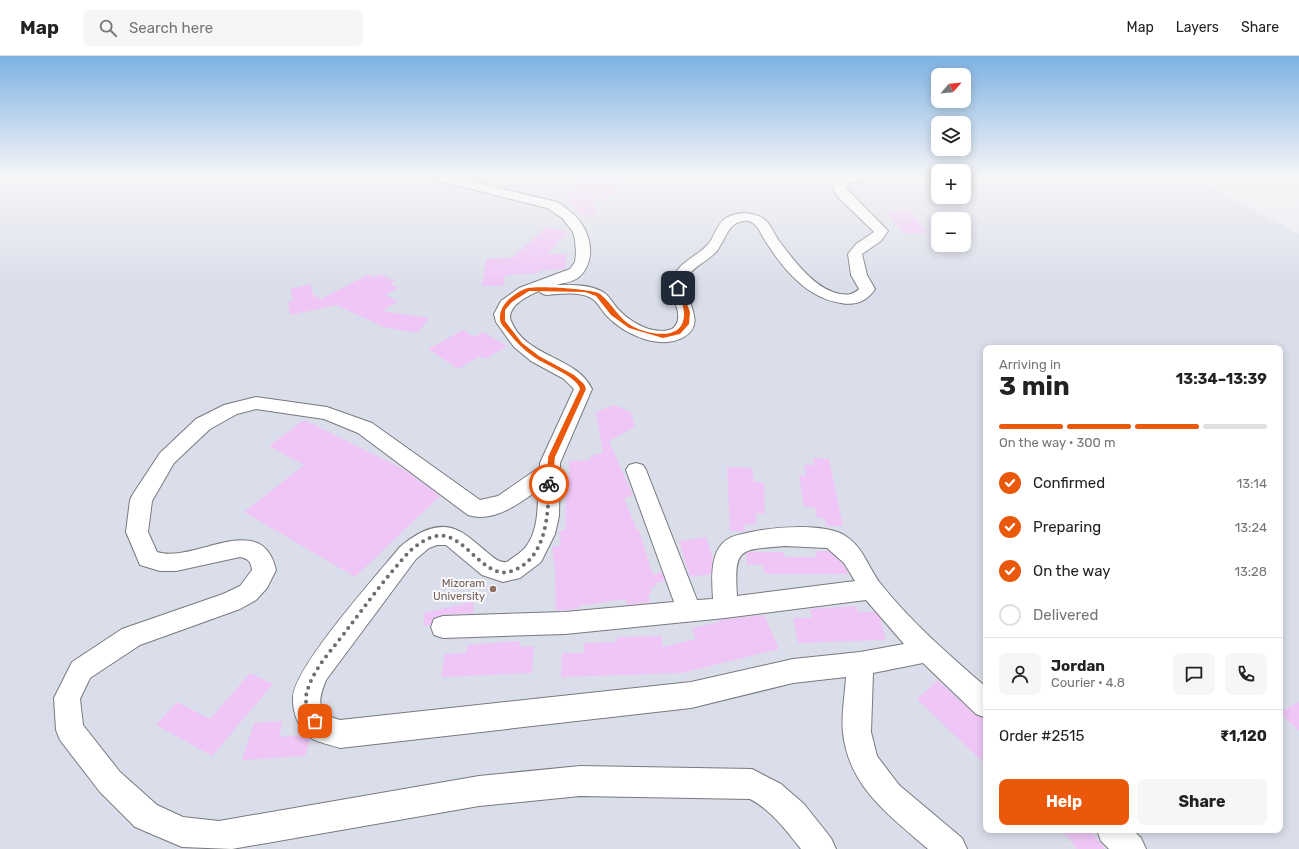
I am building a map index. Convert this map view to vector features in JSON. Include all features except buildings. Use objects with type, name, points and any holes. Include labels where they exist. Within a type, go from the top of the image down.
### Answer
[{"type":"street","points":[[566,214],[578,228],[583,240],[583,261],[579,269],[573,275],[561,280],[528,289],[510,301],[503,310],[503,322],[520,344],[538,357],[572,376],[578,381],[583,389],[552,457],[548,516],[544,534],[533,555],[512,571],[503,572],[490,568],[451,537],[436,536],[421,542],[408,553],[315,672],[306,697],[309,714],[320,728],[340,734],[691,695],[793,671],[860,664],[927,651]]},
{"type":"street","points":[[528,289],[586,290],[598,295],[613,314],[630,327],[663,337],[678,333],[686,324],[687,312],[678,288],[679,278],[686,269],[710,251],[719,240],[727,224],[746,216],[756,219],[763,224],[772,241],[804,279],[822,292],[836,299],[852,300],[863,296],[867,289],[859,274],[855,254],[857,249],[878,237],[882,231],[864,214]]},
{"type":"street","points":[[550,471],[497,506],[485,509],[476,509],[365,428],[327,413],[256,403],[232,409],[203,424],[167,458],[141,500],[137,532],[148,558],[160,562],[176,562],[240,548],[255,552],[262,560],[264,570],[258,581],[248,593],[231,602],[131,637],[81,670],[67,698],[70,730],[110,782],[146,816],[182,832],[219,836],[480,791],[580,780],[752,784],[771,794],[793,815],[820,849]]},
{"type":"street","points":[[636,470],[689,611]]},
{"type":"street","points":[[725,608],[724,578],[728,554],[734,546],[749,541],[771,538],[818,538],[833,540],[845,548],[855,560],[871,589],[927,651],[983,702]]},
{"type":"street","points":[[443,627],[565,623],[725,608],[871,589]]},
{"type":"street","points":[[860,664],[857,732],[864,764],[889,795],[951,849]]},
{"type":"street","points":[[1115,833],[1130,849]]},
{"type":"shaded area","name":"Mizoram University","points":[[0,214],[931,214],[931,252],[971,252],[971,214],[1261,214],[1299,234],[1299,849],[0,849]]},
{"type":"way so far","points":[[315,721],[309,714],[306,697],[315,672],[408,553],[421,542],[436,536],[451,537],[490,568],[503,572],[512,571],[533,555],[544,534],[548,516],[549,484]]},
{"type":"place","name":"Mizoram University","points":[[493,589]]},
{"type":"route","points":[[549,484],[550,463],[552,457],[583,389],[578,381],[572,376],[538,357],[520,344],[509,332],[503,322],[503,310],[510,301],[528,289],[586,290],[598,295],[613,314],[630,327],[644,333],[663,337],[678,333],[686,324],[687,312],[678,288]]}]
